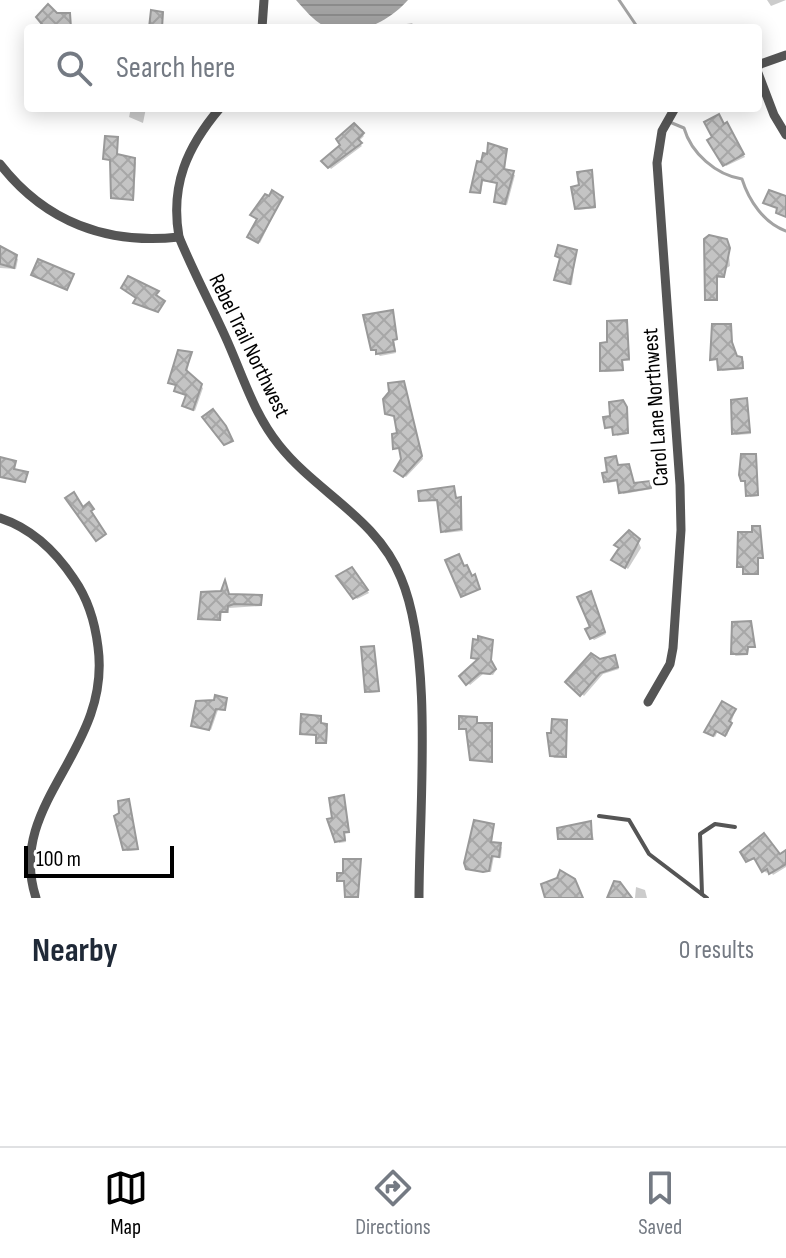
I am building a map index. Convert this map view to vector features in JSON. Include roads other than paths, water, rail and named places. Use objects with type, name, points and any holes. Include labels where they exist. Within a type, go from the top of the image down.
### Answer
[{"type":"street","points":[[262,24],[264,0]]},
{"type":"street","points":[[762,64],[786,55]]},
{"type":"street","points":[[762,84],[774,115],[786,135]]},
{"type":"street","name":"Rebel Trail Northwest","points":[[217,112],[194,143],[180,174],[175,215],[179,237],[252,399],[277,443],[303,472],[367,524],[401,577],[413,614],[419,692],[419,898]]},
{"type":"street","name":"Carol Lane Northwest","points":[[648,702],[670,664],[681,530],[657,163],[662,131],[673,112]]},
{"type":"street","points":[[0,164],[33,200],[70,223],[115,237],[179,237]]},
{"type":"street","points":[[0,518],[32,534],[70,573],[91,613],[100,659],[98,691],[87,731],[33,830],[29,859],[36,898]]},
{"type":"lane","points":[[599,816],[629,820],[649,854],[705,896]]},
{"type":"lane","points":[[705,896],[700,834],[715,824],[735,827]]},
{"type":"waterway","points":[[619,0],[635,24]]},
{"type":"waterway","points":[[672,123],[684,128],[692,146],[714,168],[742,179],[758,210],[771,223],[786,231]]}]
